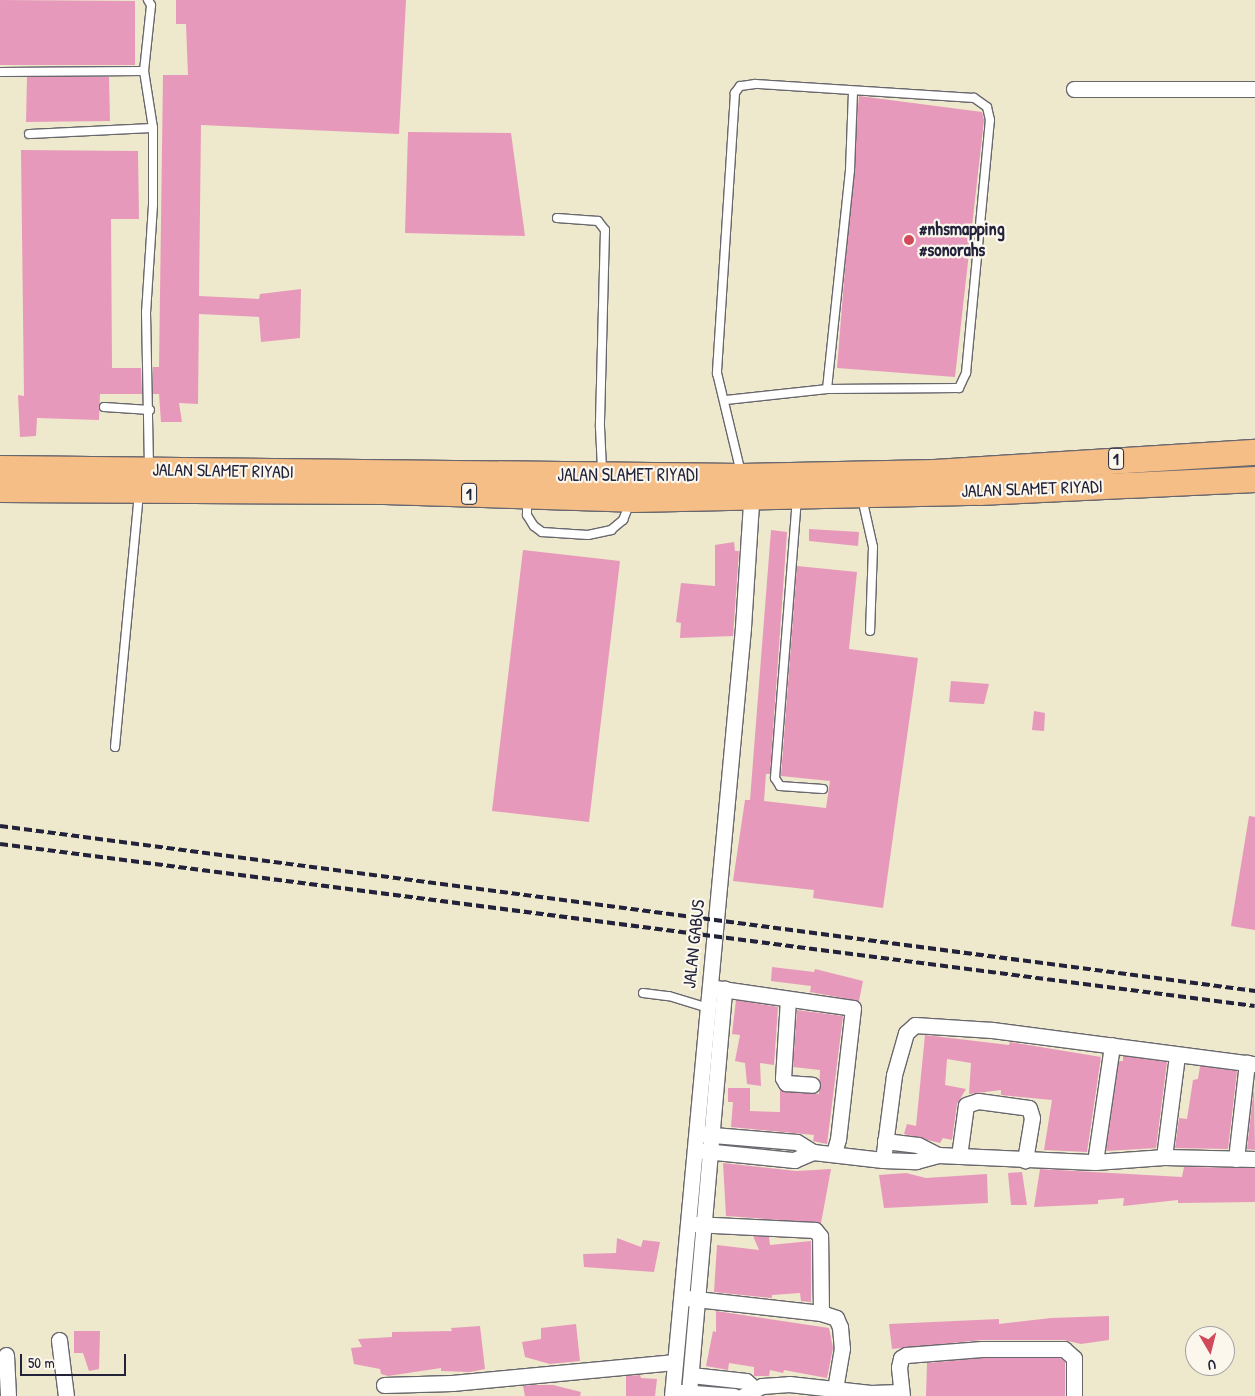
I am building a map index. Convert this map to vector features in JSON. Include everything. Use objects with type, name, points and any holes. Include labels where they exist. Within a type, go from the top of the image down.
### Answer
[{"type":"highway","name":"JALAN SLAMET RIYADI","points":[[978,481],[1255,452]]},
{"type":"highway","name":"JALAN SLAMET RIYADI","points":[[0,468],[144,480],[632,499],[748,482],[797,494],[861,494],[936,482]]},
{"type":"highway","name":"JALAN SLAMET RIYADI","points":[[0,489],[144,480],[603,475],[748,482],[1255,480]]},
{"type":"street","points":[[1074,89],[1255,89]]},
{"type":"street","name":"JALAN GABUS","points":[[702,1142],[706,1007],[727,811],[748,482]]},
{"type":"street","points":[[708,987],[853,1008],[842,1113],[834,1153]]},
{"type":"street","points":[[689,1392],[696,1299],[696,1225],[702,1142],[724,990]]},
{"type":"street","points":[[788,999],[783,1078],[786,1083],[812,1085]]},
{"type":"street","points":[[883,1160],[896,1067],[906,1033],[916,1025],[992,1030],[1112,1045],[1177,1056],[1251,1064],[1236,1159]]},
{"type":"street","points":[[1095,1162],[1112,1045]]},
{"type":"street","points":[[1164,1157],[1177,1056]]},
{"type":"street","points":[[959,1156],[966,1105],[978,1101],[1029,1108],[1032,1118],[1025,1160]]},
{"type":"street","points":[[702,1142],[797,1142],[814,1152],[883,1160],[916,1161],[938,1155],[1095,1162],[1164,1157],[1255,1159]]},
{"type":"street","points":[[885,1142],[918,1145],[938,1155]]},
{"type":"street","points":[[696,1225],[680,1298],[672,1394],[689,1392],[734,1396]]},
{"type":"street","points":[[696,1225],[818,1232],[821,1313]]},
{"type":"street","points":[[680,1298],[821,1313],[836,1318],[840,1327],[841,1358],[835,1388]]},
{"type":"street","points":[[59,1340],[66,1396]]},
{"type":"street","points":[[691,1375],[746,1380],[749,1392],[789,1384],[896,1394],[901,1358],[906,1355],[982,1349],[1064,1349],[1074,1358],[1074,1396]]},
{"type":"street","points":[[6,1355],[4,1382],[8,1396]]},
{"type":"street","points":[[384,1385],[469,1382],[576,1369],[675,1362]]},
{"type":"lane","points":[[115,747],[150,410],[146,312],[153,205],[153,128],[144,71],[151,5],[148,0]]},
{"type":"lane","points":[[0,72],[144,71]]},
{"type":"lane","points":[[726,400],[827,389],[959,388],[964,381],[990,120],[987,107],[974,98],[853,92],[755,84],[740,86],[735,93],[718,348],[718,373],[748,482]]},
{"type":"lane","points":[[827,389],[850,170],[853,92]]},
{"type":"lane","points":[[29,134],[153,128]]},
{"type":"lane","points":[[558,218],[598,221],[605,230],[600,427],[603,475]]},
{"type":"lane","points":[[104,407],[150,410]]},
{"type":"lane","points":[[797,494],[775,778],[780,786],[823,789]]},
{"type":"lane","points":[[861,494],[874,547],[870,632]]},
{"type":"lane","points":[[527,496],[527,515],[534,526],[542,532],[588,535],[603,534],[623,520],[632,499]]},
{"type":"lane","points":[[643,993],[669,996],[706,1007]]},
{"type":"building","points":[[0,0],[135,1],[135,65],[0,65]]},
{"type":"building","points":[[176,0],[406,0],[399,134],[201,125],[199,296],[259,299],[260,294],[301,289],[300,338],[261,342],[259,317],[199,314],[198,404],[179,403],[182,422],[161,422],[159,394],[153,394],[153,367],[159,367],[163,75],[188,75],[186,24],[176,24]]},
{"type":"building","points":[[27,77],[109,77],[110,121],[26,122]]},
{"type":"building","name":"#nhsmapping #sonorahs","points":[[859,96],[982,112],[984,120],[955,377],[837,368]]},
{"type":"building","points":[[408,132],[511,133],[525,236],[405,233]]},
{"type":"building","points":[[21,150],[138,151],[139,219],[111,219],[112,368],[141,368],[142,394],[100,394],[99,420],[37,418],[36,436],[20,437],[18,395],[24,396]]},
{"type":"building","points":[[809,529],[859,532],[858,546],[809,541]]},
{"type":"building","points":[[771,530],[787,532],[770,774],[766,774],[764,801],[826,808],[830,781],[781,776],[797,566],[857,572],[849,649],[918,658],[883,908],[813,898],[814,890],[733,881],[745,800],[750,800]]},
{"type":"building","points":[[734,542],[735,551],[739,551],[733,636],[680,638],[681,623],[676,622],[681,583],[715,586],[715,545]]},
{"type":"building","points":[[523,550],[620,561],[589,822],[492,811]]},
{"type":"building","points":[[951,681],[989,684],[984,704],[949,702]]},
{"type":"building","points":[[1034,711],[1045,713],[1044,731],[1032,730]]},
{"type":"building","points":[[1249,816],[1255,817],[1255,930],[1231,926]]},
{"type":"building","points":[[772,967],[814,972],[815,969],[863,981],[859,1001],[810,992],[811,986],[771,981]]},
{"type":"building","points":[[736,1000],[778,1007],[774,1065],[760,1063],[761,1086],[747,1084],[745,1063],[735,1061],[740,1035],[732,1034]]},
{"type":"building","points":[[797,1010],[843,1016],[827,1144],[813,1141],[814,1135],[731,1127],[733,1102],[728,1102],[728,1088],[750,1088],[750,1111],[780,1112],[780,1090],[819,1094],[820,1070],[793,1067]]},
{"type":"building","points":[[925,1035],[1009,1045],[1010,1042],[1101,1057],[1087,1152],[1044,1150],[1052,1100],[1001,1095],[1001,1090],[969,1094],[971,1063],[947,1059],[945,1085],[966,1089],[957,1104],[952,1140],[943,1138],[940,1143],[904,1134],[907,1124],[916,1126]]},
{"type":"building","points":[[1123,1056],[1167,1062],[1156,1148],[1106,1151],[1119,1061],[1123,1061]]},
{"type":"building","points":[[1200,1066],[1237,1071],[1228,1149],[1175,1148],[1179,1118],[1187,1119],[1193,1080],[1198,1079]]},
{"type":"building","points":[[1254,1085],[1255,1150],[1247,1149]]},
{"type":"building","points":[[723,1163],[796,1171],[831,1169],[821,1223],[726,1216]]},
{"type":"building","points":[[1184,1167],[1255,1168],[1255,1202],[1178,1203],[1178,1200],[1123,1206],[1124,1198],[1098,1200],[1098,1204],[1034,1207],[1040,1169],[1182,1177]]},
{"type":"building","points":[[1022,1172],[1027,1205],[1011,1205],[1008,1173]]},
{"type":"building","points":[[906,1173],[926,1178],[987,1174],[988,1203],[884,1208],[879,1175]]},
{"type":"building","points":[[753,1236],[769,1237],[770,1245],[811,1241],[811,1302],[801,1301],[800,1293],[772,1295],[772,1298],[714,1292],[717,1245],[759,1250]]},
{"type":"building","points":[[617,1238],[641,1247],[643,1240],[660,1242],[654,1272],[584,1267],[583,1254],[616,1253]]},
{"type":"building","points":[[716,1311],[829,1328],[833,1348],[827,1378],[784,1370],[783,1373],[770,1370],[769,1376],[754,1376],[754,1367],[729,1363],[728,1370],[706,1366],[713,1331],[716,1332]]},
{"type":"building","points":[[1109,1316],[1109,1340],[1081,1344],[1064,1340],[982,1340],[892,1349],[889,1324],[999,1319],[999,1324],[1051,1318]]},
{"type":"building","points":[[576,1324],[580,1361],[550,1364],[525,1357],[522,1342],[541,1339],[541,1328]]},
{"type":"building","points":[[480,1326],[485,1369],[470,1372],[441,1371],[441,1368],[388,1376],[381,1374],[380,1369],[354,1364],[351,1348],[362,1347],[358,1339],[392,1337],[392,1332],[452,1331],[451,1328]]},
{"type":"building","points":[[74,1331],[100,1331],[99,1369],[89,1371],[83,1353],[74,1353]]},
{"type":"building","points":[[982,1358],[1060,1358],[1065,1362],[1065,1396],[926,1396],[927,1363]]},
{"type":"building","points":[[640,1375],[641,1378],[657,1379],[655,1396],[626,1396],[626,1376]]},
{"type":"building","points":[[553,1385],[581,1392],[580,1396],[525,1396],[523,1386]]},
{"type":"railway","points":[[0,826],[1255,991]]},
{"type":"railway","points":[[0,844],[1255,1006]]},
{"type":"place","name":"#nhsmapping #sonorahs","points":[[909,240]]}]
